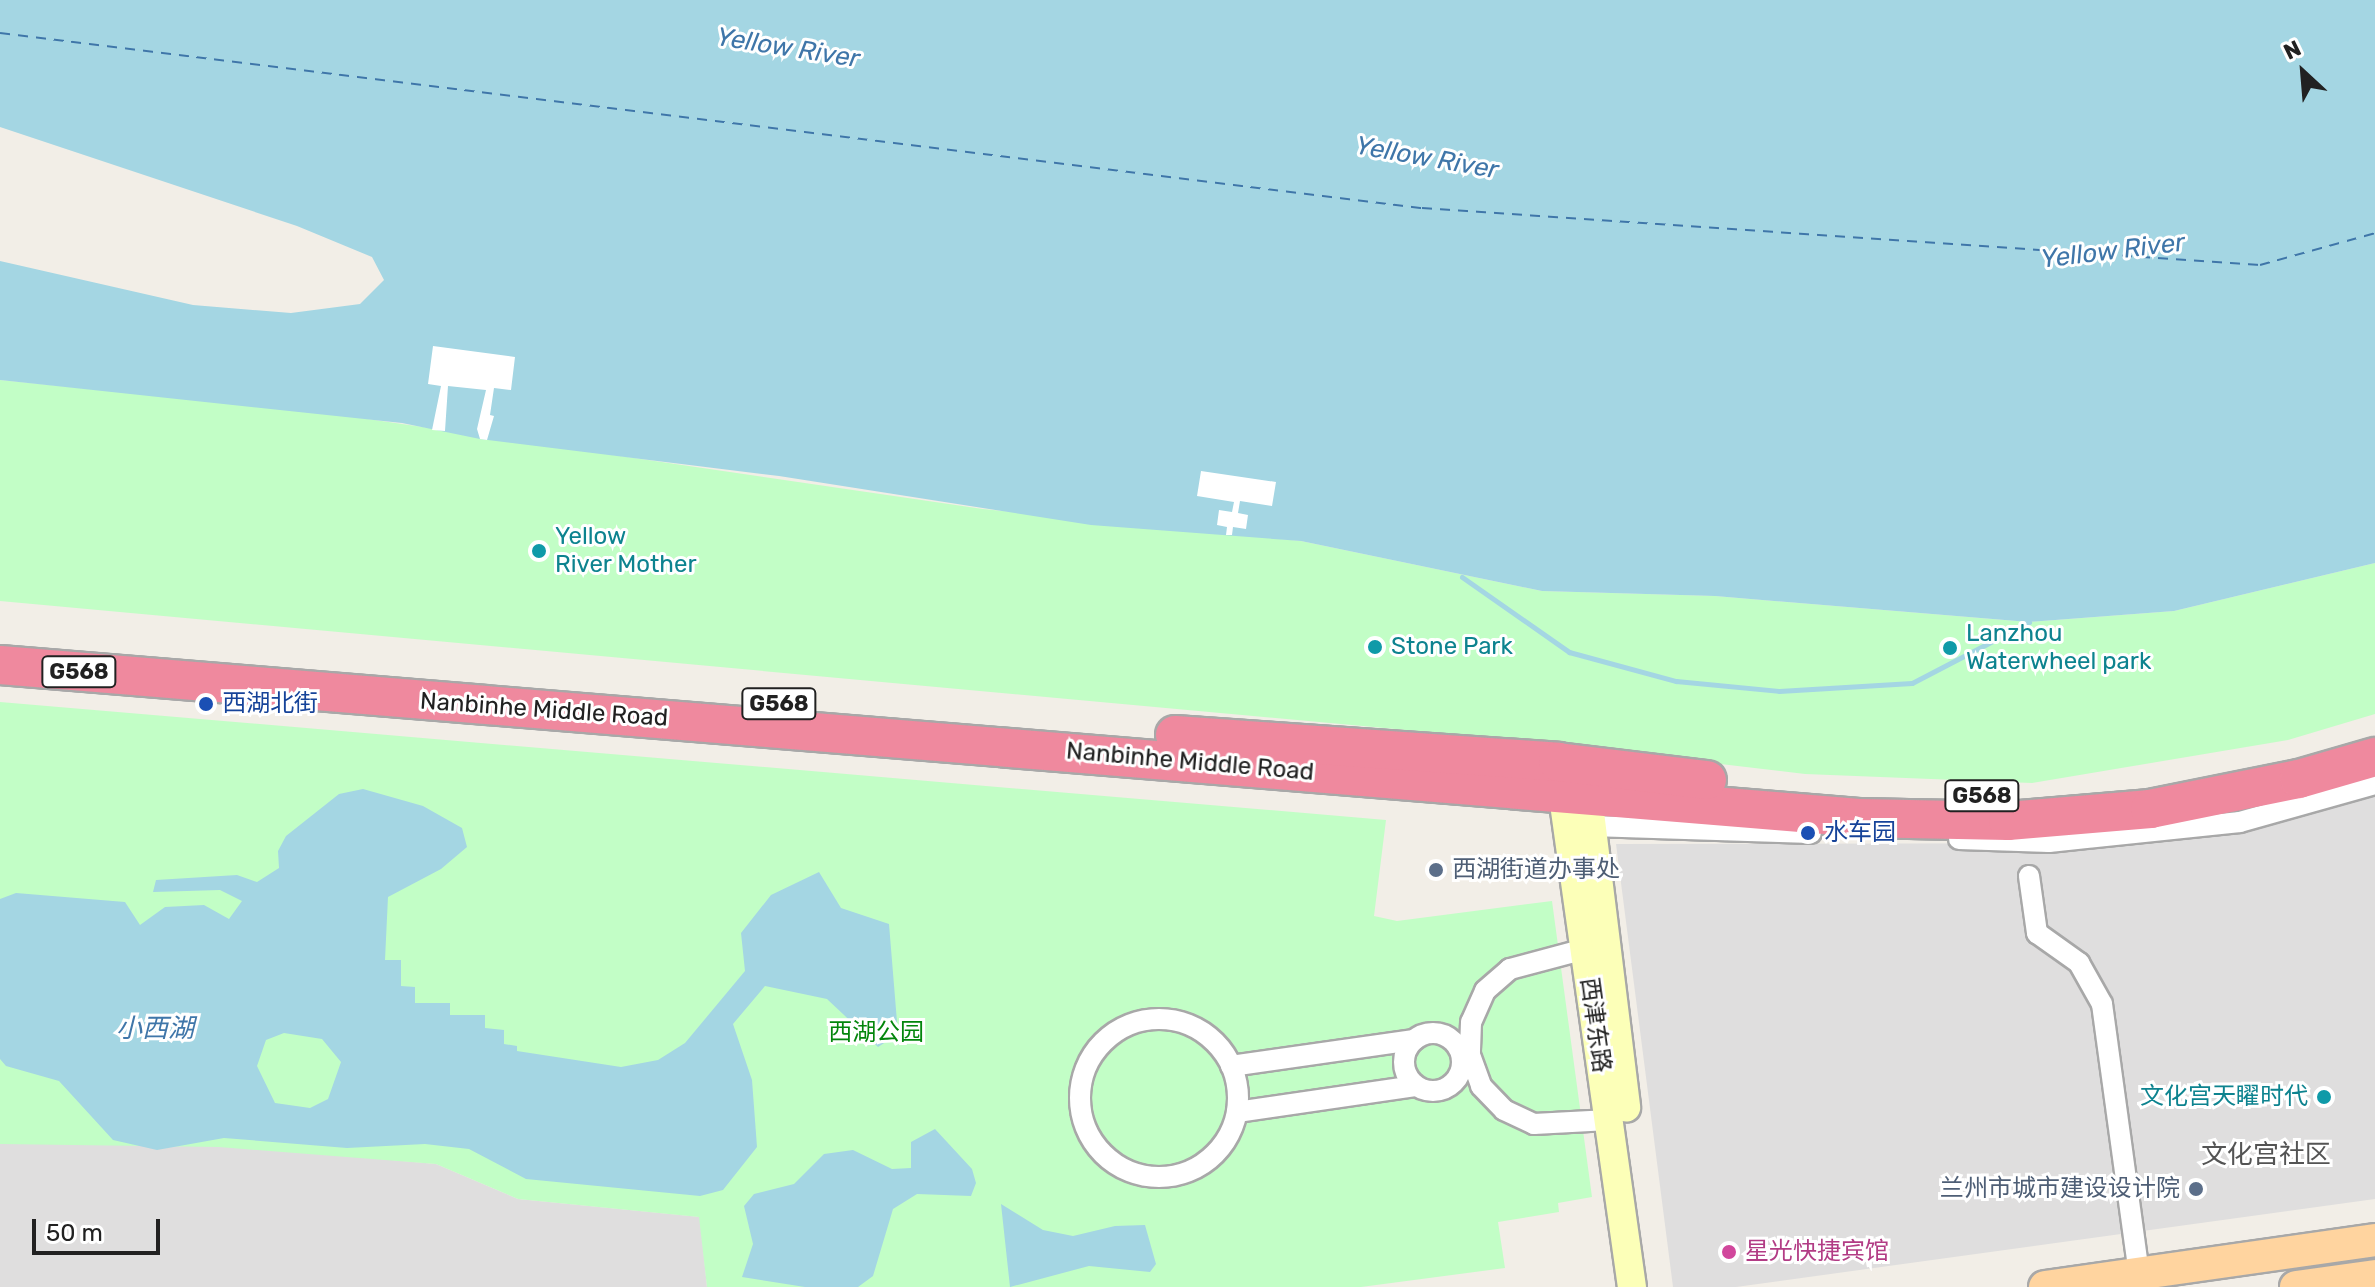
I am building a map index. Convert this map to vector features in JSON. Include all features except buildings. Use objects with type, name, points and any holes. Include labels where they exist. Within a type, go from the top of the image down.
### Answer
[{"type":"highway","name":"Nanbinhe Middle Road","points":[[0,642],[1859,818],[2008,821],[2150,809],[2299,779],[2375,757]]},
{"type":"highway","name":"Nanbinhe Middle Road","points":[[0,665],[1577,789],[2014,796],[2156,784],[2375,734]]},
{"type":"highway","points":[[0,690],[158,703],[222,683]]},
{"type":"main road","name":"西津东路","points":[[1577,789],[1585,949],[1632,1287]]},
{"type":"main road","name":"西津东路","points":[[1577,789],[1648,1287]]},
{"type":"main road","points":[[2045,1287],[2375,1240]]},
{"type":"main road","points":[[2296,1287],[2375,1276]]},
{"type":"street","points":[[1577,789],[2049,842],[2240,822],[2375,784]]},
{"type":"street","points":[[2029,876],[2037,933],[2079,963],[2102,1004],[2139,1274]]},
{"type":"street","points":[[1237,1112],[1415,1086],[1437,1091],[1448,1088],[1456,1080],[1466,1056],[1471,1022],[1485,991],[1510,969],[1585,949]]},
{"type":"street","points":[[1149,1020],[1180,1022],[1208,1035],[1231,1066],[1238,1088],[1237,1112],[1222,1147],[1199,1167],[1170,1177],[1139,1175],[1111,1162],[1090,1138],[1080,1109],[1082,1078],[1096,1050],[1119,1030],[1149,1020]]},
{"type":"street","points":[[1231,1066],[1440,1034],[1466,1056],[1481,1086],[1504,1110],[1534,1124],[1609,1120]]},
{"type":"street","points":[[1414,1040],[1403,1066],[1415,1086]]},
{"type":"shaded area","points":[[2375,788],[2375,1199],[1736,1287],[1673,1287],[1616,844],[2153,843]]},
{"type":"shaded area","points":[[0,1125],[436,1164],[518,1199],[700,1217],[707,1287],[0,1287]]},
{"type":"green space","points":[[0,380],[320,412],[983,509],[1301,541],[1542,591],[1715,596],[2029,622],[2174,611],[2375,563],[2375,714],[2288,740],[2032,783],[1805,774],[1526,741],[0,601]]},
{"type":"green space","name":"西湖公园","points":[[0,702],[1386,820],[1374,916],[1397,921],[1552,901],[1592,1197],[1558,1203],[1559,1212],[1498,1222],[1505,1268],[1361,1287],[707,1287],[699,1217],[518,1199],[436,1164],[219,1147],[0,1144]]},
{"type":"water","name":"Yellow River","points":[[0,0],[2375,0],[2375,563],[2174,611],[2029,622],[1715,596],[1542,591],[1301,541],[1091,525],[779,476],[480,439],[402,423],[0,380],[0,261],[193,305],[291,313],[360,304],[384,280],[372,257],[297,226],[0,127]]},
{"type":"water","name":"小西湖","points":[[363,789],[423,806],[462,828],[467,847],[441,869],[388,897],[385,960],[401,960],[401,986],[415,987],[415,1003],[450,1003],[450,1015],[485,1015],[485,1028],[504,1030],[504,1044],[517,1046],[517,1051],[621,1067],[658,1060],[685,1043],[745,971],[741,933],[771,895],[819,872],[841,908],[889,924],[898,1034],[878,1047],[827,999],[765,986],[733,1024],[752,1080],[757,1147],[723,1190],[700,1196],[526,1179],[469,1149],[425,1144],[347,1148],[224,1138],[157,1150],[113,1140],[59,1081],[6,1066],[0,1059],[0,899],[16,893],[125,902],[140,925],[165,907],[204,905],[229,919],[242,901],[220,890],[153,892],[156,880],[237,875],[257,882],[279,868],[278,851],[286,836],[339,794]],"holes":[[[284,1033],[322,1039],[341,1062],[328,1099],[310,1108],[275,1103],[257,1066],[266,1040]]]},
{"type":"water","points":[[935,1129],[972,1169],[976,1183],[971,1196],[917,1194],[893,1209],[873,1276],[858,1287],[805,1287],[742,1277],[753,1244],[744,1206],[754,1194],[794,1184],[824,1154],[853,1150],[892,1169],[911,1168],[911,1142]]},
{"type":"water","points":[[1001,1204],[1043,1230],[1073,1236],[1115,1226],[1145,1225],[1156,1264],[1150,1272],[1089,1266],[1010,1287]]},
{"type":"pier","points":[[433,346],[515,357],[511,390],[494,388],[490,415],[494,416],[487,440],[480,439],[477,429],[486,390],[448,386],[445,431],[432,430],[441,386],[428,384]]},
{"type":"pier","points":[[1201,471],[1276,482],[1272,506],[1240,501],[1238,513],[1248,515],[1246,529],[1233,527],[1232,535],[1226,535],[1227,527],[1217,525],[1219,510],[1232,512],[1234,502],[1197,496]]},
{"type":"waterway","points":[[1462,577],[1569,652],[1676,681],[1779,691],[1912,683],[2029,622]]},
{"type":"ferry route","points":[[0,33],[1422,208],[2260,265],[2375,233]]},
{"type":"place","name":"Yellow River Mother","points":[[539,551]]},
{"type":"place","name":"Stone Park","points":[[1375,647]]},
{"type":"place","name":"Lanzhou Waterwheel park","points":[[1950,648]]},
{"type":"place","name":"西湖北街","points":[[206,704]]},
{"type":"place","name":"水车园","points":[[1808,833]]},
{"type":"place","name":"西湖街道办事处","points":[[1436,870]]},
{"type":"place","name":"文化宫天矅时代","points":[[2324,1097]]},
{"type":"place","name":"兰州市城市建设设计院","points":[[2196,1189]]},
{"type":"place","name":"星光快捷宾馆","points":[[1729,1252]]},
{"type":"district","name":"文化宫社区","points":[[2266,1155]]}]
